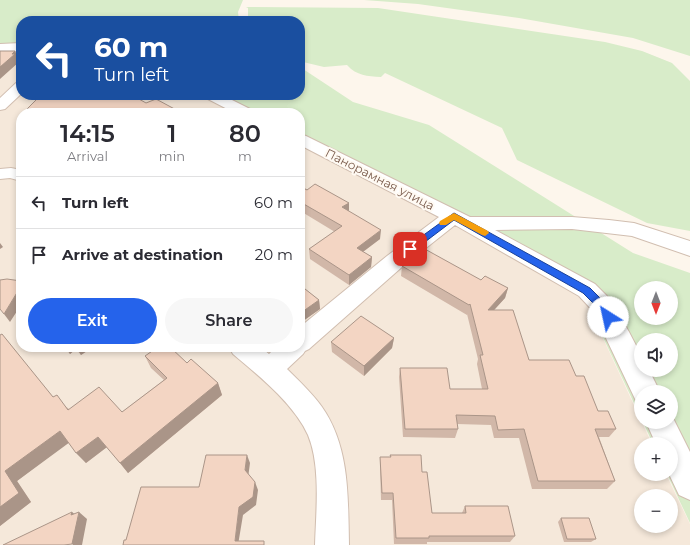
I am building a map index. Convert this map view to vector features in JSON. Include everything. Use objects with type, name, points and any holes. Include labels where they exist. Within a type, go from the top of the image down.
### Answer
[{"type":"street","points":[[0,48],[16,47]]},
{"type":"street","points":[[0,106],[16,91]]},
{"type":"street","points":[[221,100],[237,108]]},
{"type":"street","name":"Панорамная улица","points":[[305,142],[460,219],[586,290],[602,305],[643,385]]},
{"type":"street","points":[[0,174],[11,173],[16,174]]},
{"type":"street","points":[[305,338],[355,294],[432,232],[460,219],[519,224],[572,223],[634,230],[690,249]]},
{"type":"street","points":[[248,352],[269,369],[311,412],[325,441],[332,494],[332,545]]},
{"type":"street","points":[[269,369],[288,352]]},
{"type":"street","points":[[678,459],[690,484]]},
{"type":"shaded area","points":[[0,47],[16,47],[16,100],[221,100],[238,108],[16,108],[16,352],[305,352],[305,141],[576,280],[634,405],[634,429],[645,429],[649,437],[634,437],[634,481],[669,481],[673,489],[634,489],[634,533],[678,533],[678,499],[690,524],[690,545],[0,545]]},
{"type":"green space","points":[[0,0],[243,0],[238,12],[238,16],[16,16],[16,46],[0,46]]},
{"type":"green space","points":[[364,0],[690,0],[690,56],[633,38],[519,18],[418,4]]},
{"type":"green space","points":[[246,7],[378,8],[605,42],[642,51],[672,63],[690,81],[690,231],[647,223],[517,160],[502,128],[385,73],[381,77],[367,76],[358,73],[347,65],[324,67],[305,62],[305,16],[248,16],[248,8]]},
{"type":"green space","points":[[305,70],[353,102],[429,125],[633,253],[690,273],[690,523],[678,497],[678,489],[674,489],[670,481],[678,481],[678,437],[650,437],[646,429],[678,429],[678,385],[634,385],[634,403],[576,280],[305,141],[305,108],[238,108],[221,100],[305,100]]},
{"type":"building","points":[[0,51],[15,51],[12,54],[15,54],[0,67]]},
{"type":"building","points":[[36,100],[141,100],[146,103],[158,100],[173,108],[28,108]]},
{"type":"building","points":[[315,184],[349,203],[342,207],[381,230],[357,248],[372,257],[349,275],[309,249],[342,226],[305,205],[305,189],[307,190]]},
{"type":"building","points":[[423,248],[481,280],[485,276],[508,288],[488,310],[513,310],[529,360],[569,360],[576,376],[584,376],[598,411],[608,411],[616,429],[595,429],[615,481],[538,481],[524,429],[498,430],[495,416],[456,415],[458,429],[405,429],[400,368],[447,368],[450,389],[488,389],[480,355],[483,355],[470,304],[469,305],[402,266]]},
{"type":"building","points":[[0,280],[16,280],[16,294],[4,314],[0,309]]},
{"type":"building","points":[[305,289],[319,300],[305,310]]},
{"type":"building","points":[[361,316],[394,338],[364,366],[331,342]]},
{"type":"building","points":[[2,334],[53,397],[57,395],[68,410],[99,387],[122,412],[167,378],[145,356],[151,352],[175,352],[187,363],[191,359],[218,383],[120,463],[98,437],[76,453],[60,431],[5,471],[19,493],[0,507],[0,335]]},
{"type":"building","points":[[206,455],[247,455],[245,470],[255,482],[253,497],[239,507],[235,541],[264,541],[264,545],[123,545],[124,540],[126,540],[141,487],[199,487]]},
{"type":"building","points":[[390,455],[421,455],[422,472],[427,472],[432,513],[466,513],[465,506],[508,506],[515,536],[429,536],[429,538],[396,538],[393,493],[382,493],[380,457],[391,457]]},
{"type":"building","points":[[72,512],[71,515],[79,512],[72,544],[3,545]]},
{"type":"building","points":[[561,518],[589,518],[596,539],[567,539]]},
{"type":"slow traffic","points":[[443,223],[454,216],[485,233]]},
{"type":"route","points":[[410,249],[454,216],[495,240],[568,278],[586,290],[602,305],[608,317]]}]
